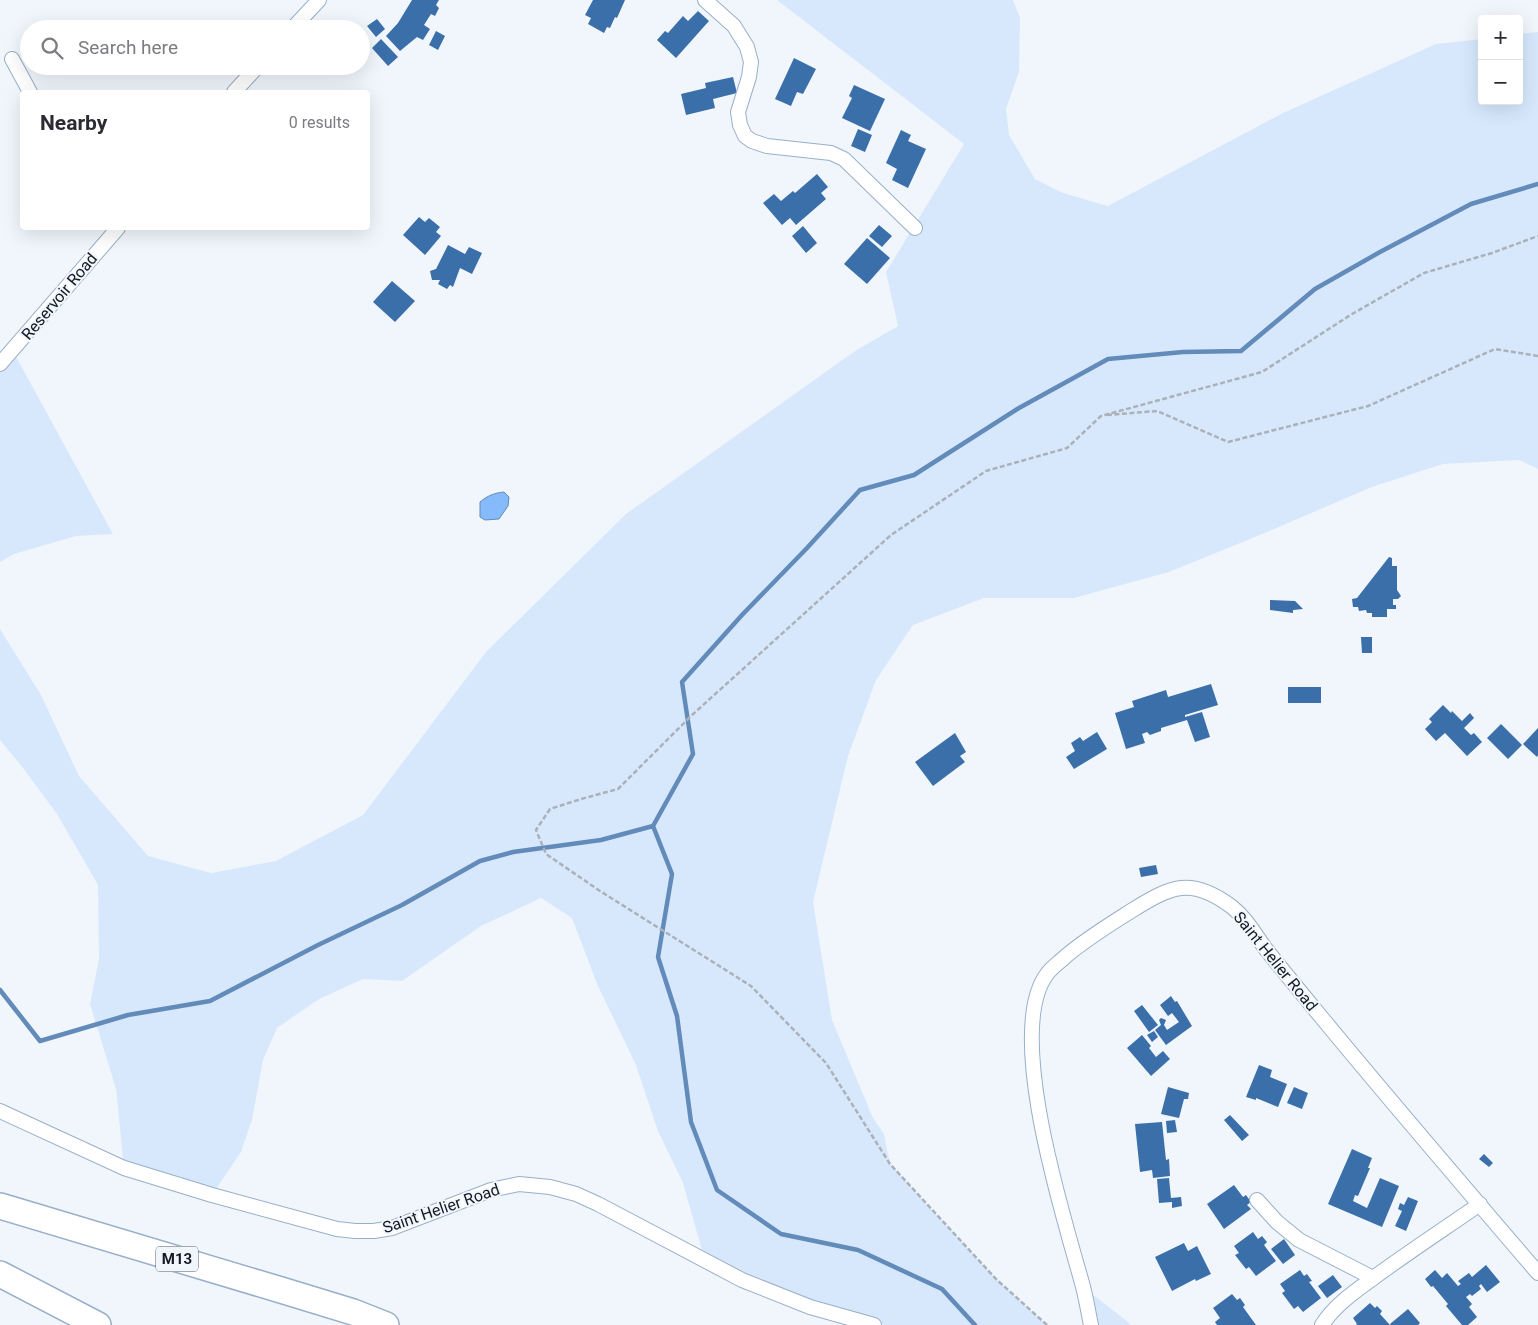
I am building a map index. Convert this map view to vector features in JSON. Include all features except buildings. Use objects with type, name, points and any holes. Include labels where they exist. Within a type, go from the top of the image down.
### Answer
[{"type":"highway","name":"M13","points":[[0,1206],[353,1312],[386,1325]]},
{"type":"highway","points":[[0,1274],[98,1325]]},
{"type":"street","points":[[300,20],[319,0]]},
{"type":"street","points":[[705,0],[734,26],[747,47],[750,62],[749,77],[738,112],[745,136],[752,141],[767,146],[831,153],[844,159],[915,228]]},
{"type":"street","points":[[12,60],[20,74]]},
{"type":"street","points":[[20,75],[29,90]]},
{"type":"street","points":[[236,90],[250,75]]},
{"type":"street","name":"Reservoir Road","points":[[0,364],[116,230]]},
{"type":"street","name":"Saint Helier Road","points":[[1091,1325],[1084,1287],[1064,1219],[1038,1112],[1033,1041],[1034,1010],[1041,984],[1047,973],[1080,945],[1154,896],[1169,890],[1186,887],[1198,889],[1217,897],[1240,915],[1345,1045],[1538,1273]]},
{"type":"street","name":"Saint Helier Road","points":[[0,1111],[124,1168],[305,1221],[355,1231],[374,1231],[392,1228],[453,1203],[507,1186],[518,1184],[550,1187],[584,1197],[750,1283],[810,1308],[874,1325]]},
{"type":"street","points":[[1257,1200],[1277,1222],[1299,1240],[1373,1278]]},
{"type":"street","points":[[1322,1325],[1327,1316],[1348,1296],[1480,1204]]},
{"type":"path","points":[[1047,1325],[996,1279],[890,1164],[826,1063],[751,986],[600,891],[546,854],[536,830],[550,809],[618,789],[691,716],[891,535],[986,471],[1067,448],[1101,416],[1262,372],[1352,314],[1424,273],[1492,253],[1538,236]]},
{"type":"path","points":[[1101,416],[1157,411],[1228,442],[1368,406],[1495,349],[1538,356]]},
{"type":"shaded area","points":[[777,0],[1013,0],[1020,18],[1019,72],[1006,109],[1009,135],[1035,179],[1063,193],[1108,206],[1283,113],[1436,44],[1478,39],[1478,105],[1523,105],[1523,34],[1538,32],[1538,469],[1519,460],[1443,464],[1372,487],[1169,572],[1074,598],[984,598],[913,625],[876,680],[848,756],[813,902],[832,1020],[873,1118],[884,1134],[890,1164],[996,1279],[1047,1325],[874,1325],[705,1261],[683,1183],[658,1131],[636,1065],[597,984],[572,918],[541,898],[481,926],[402,981],[363,979],[319,999],[277,1028],[263,1060],[252,1120],[241,1152],[212,1195],[124,1168],[116,1089],[90,1004],[99,959],[98,885],[57,814],[0,740],[0,629],[41,695],[79,776],[148,856],[211,873],[276,861],[363,815],[486,652],[626,514],[855,351],[898,326],[886,272],[964,144]]},
{"type":"shaded area","points":[[13,351],[113,534],[76,536],[14,554],[0,562],[0,364]]},
{"type":"shaded area","points":[[1083,1287],[1128,1322],[1130,1325],[1091,1325]]},
{"type":"water","points":[[504,492],[509,497],[508,506],[499,519],[485,520],[480,517],[480,502],[491,495]]},
{"type":"waterway","points":[[0,990],[40,1041],[128,1015],[210,1001],[318,945],[402,905],[480,861],[513,852],[601,840],[653,826],[693,754],[682,682],[742,615],[860,490],[914,475],[1019,408],[1108,359],[1183,352],[1241,351],[1315,289],[1380,252],[1471,204],[1538,184]]},
{"type":"waterway","points":[[653,826],[672,874],[658,957],[677,1016],[691,1122],[717,1190],[781,1234],[858,1250],[942,1289],[975,1325]]}]
